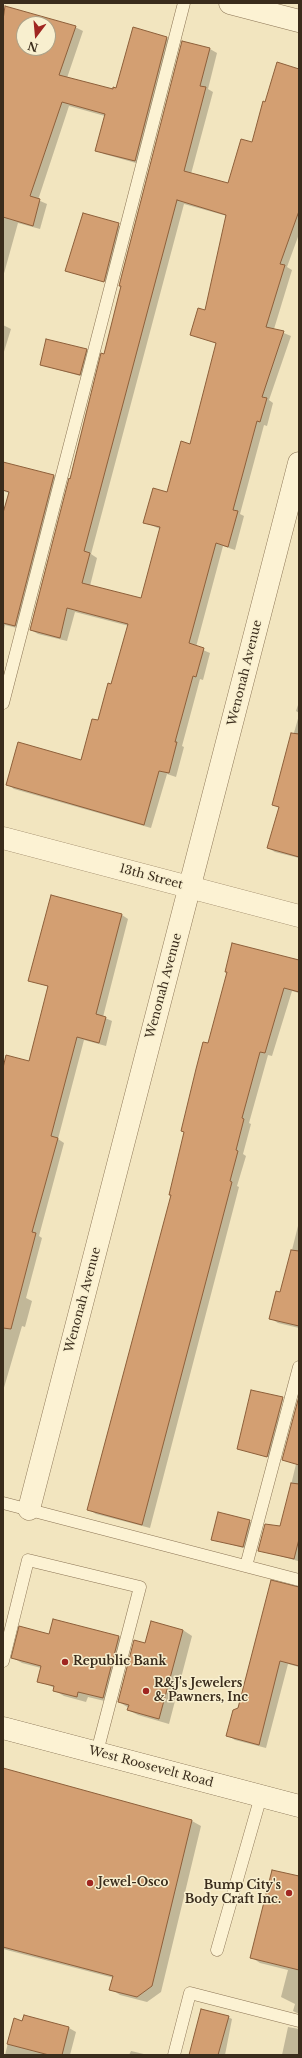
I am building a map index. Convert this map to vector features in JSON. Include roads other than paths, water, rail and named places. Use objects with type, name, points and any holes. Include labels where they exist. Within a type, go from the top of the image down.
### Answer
[{"type":"street","points":[[230,3],[299,21]]},
{"type":"street","name":"Wenonah Avenue","points":[[29,1510],[299,463]]},
{"type":"street","name":"13th Street","points":[[3,838],[299,916]]},
{"type":"street","name":"West Roosevelt Road","points":[[3,1728],[299,1806]]},
{"type":"lane","points":[[3,703],[184,3]]},
{"type":"lane","points":[[246,1566],[299,1367]]},
{"type":"lane","points":[[3,1503],[299,1580]]},
{"type":"lane","points":[[3,1661],[28,1560],[140,1586],[97,1752]]},
{"type":"lane","points":[[217,1950],[261,1796]]},
{"type":"lane","points":[[174,2055],[190,1993],[299,2021]]},
{"type":"place","name":"Republic Bank","points":[[65,1662]]},
{"type":"place","name":"R&J's Jewelers & Pawners, Inc","points":[[146,1691]]},
{"type":"place","name":"Jewel-Osco","points":[[90,1883]]},
{"type":"place","name":"Bump City's Body Craft Inc.","points":[[289,1893]]}]
